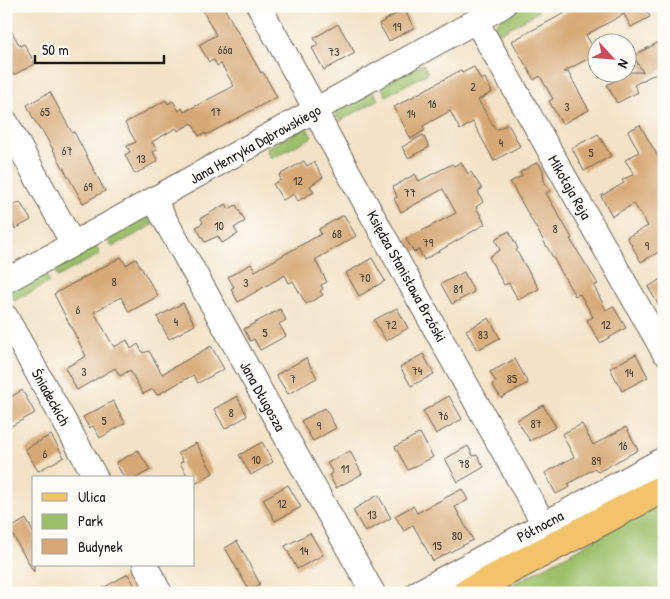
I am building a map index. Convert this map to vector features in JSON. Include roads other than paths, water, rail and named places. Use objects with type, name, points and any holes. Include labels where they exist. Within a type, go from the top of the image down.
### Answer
[{"type":"main road","name":"Północna","points":[[466,593],[550,535],[664,488]]},
{"type":"street","name":"Księdza Stanisława Brzóski","points":[[259,6],[331,140],[550,535]]},
{"type":"street","name":"Jana Henryka Dąbrowskiego","points":[[6,281],[504,6]]},
{"type":"street","name":"Mikołaja Reja","points":[[476,21],[664,352]]},
{"type":"street","points":[[6,122],[73,244]]},
{"type":"street","name":"Jana Długosza","points":[[154,200],[373,593]]},
{"type":"street","name":"Śniadeckich","points":[[6,317],[95,476]]},
{"type":"street","name":"Północna","points":[[417,593],[550,535],[664,459]]},
{"type":"street","points":[[146,566],[160,593]]}]
